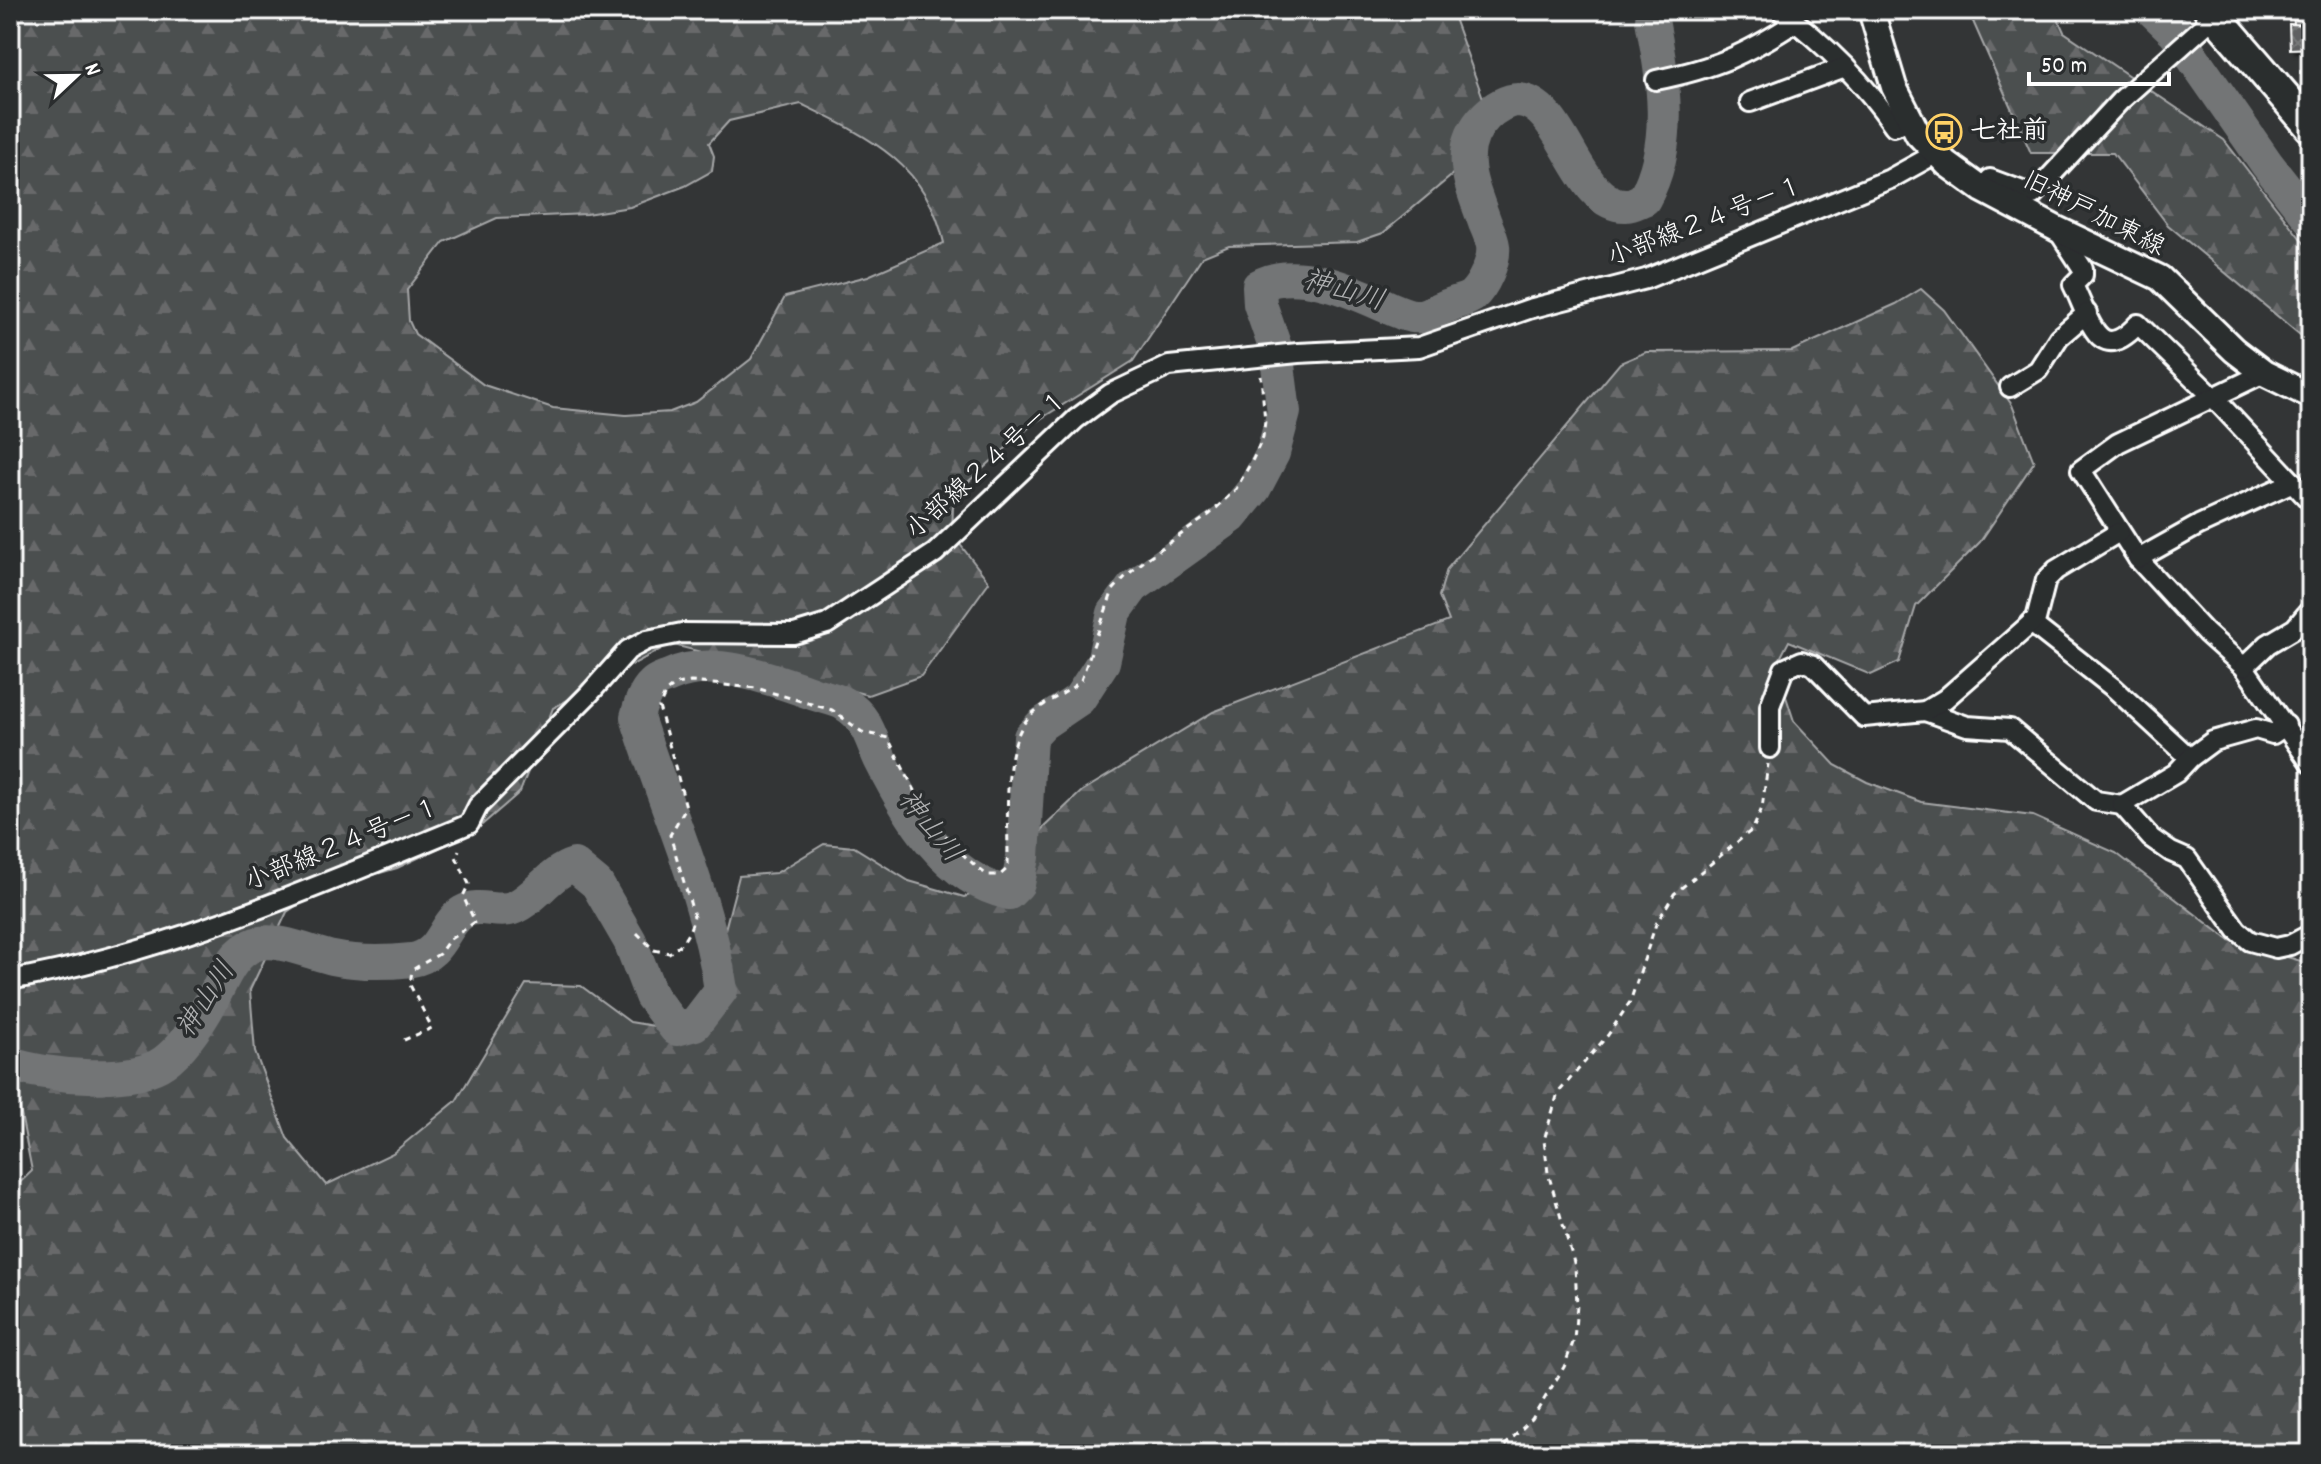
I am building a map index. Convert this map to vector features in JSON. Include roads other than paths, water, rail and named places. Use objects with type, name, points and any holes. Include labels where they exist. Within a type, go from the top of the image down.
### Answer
[{"type":"main road","points":[[2210,15],[2311,127]]},
{"type":"street","points":[[1780,10],[1845,67],[1894,126],[1911,120]]},
{"type":"street","name":"旧神戸加東線","points":[[1871,10],[1894,87],[1918,134],[1947,164],[1983,190],[2160,278],[2234,350],[2264,373],[2311,396]]},
{"type":"street","points":[[1983,190],[1990,179],[2033,195],[2120,101],[2210,15]]},
{"type":"street","points":[[1656,80],[1691,73],[1733,59],[1796,22]]},
{"type":"street","points":[[1750,102],[1845,67]]},
{"type":"street","name":"小部線２４号－１","points":[[10,980],[60,971],[202,930],[469,824],[478,806],[628,650],[647,640],[682,633],[794,634],[827,624],[935,553],[1076,419],[1110,394],[1169,366],[1298,353],[1419,347],[1529,309],[1646,279],[1890,179],[1937,153]]},
{"type":"street","points":[[2057,229],[2083,269],[2083,275],[2073,285],[2100,338],[2110,343],[2121,341],[2138,324],[2213,397],[2311,502]]},
{"type":"street","points":[[2010,387],[2038,370],[2059,337],[2087,313]]},
{"type":"street","points":[[2264,373],[2118,443],[2081,470],[2138,559],[2206,633],[2244,667],[2311,764]]},
{"type":"street","points":[[2138,559],[2199,525],[2293,482]]},
{"type":"street","points":[[1925,711],[1945,699],[2036,619],[2046,580],[2056,570],[2119,532]]},
{"type":"street","points":[[2244,667],[2268,644],[2295,628],[2311,609]]},
{"type":"street","points":[[2031,623],[2115,689],[2190,758]]},
{"type":"street","points":[[1770,748],[1770,706],[1784,669],[1802,661],[1813,665],[1864,717],[1925,711],[1967,726],[2010,729],[2096,801],[2122,805],[2176,773],[2213,741],[2256,729],[2273,734],[2286,725]]},
{"type":"street","points":[[2122,805],[2151,838],[2187,859],[2237,930],[2250,941],[2276,948],[2305,937],[2311,938]]},
{"type":"waterway","name":"神山川","points":[[10,1064],[45,1072],[88,1076],[132,1074],[150,1069],[164,1062],[185,1042],[208,1008],[229,967],[241,953],[256,944],[274,943],[343,960],[412,960],[430,952],[463,912],[476,908],[502,910],[515,907],[565,868],[574,865],[597,884],[630,941],[651,996],[676,1029],[695,1024],[721,990],[715,955],[696,886],[637,717],[645,695],[654,683],[686,670],[722,668],[741,671],[846,705],[864,723],[892,782],[932,842],[948,860],[967,874],[987,886],[1009,893],[1018,884],[1023,857],[1030,737],[1042,724],[1079,699],[1103,662],[1114,613],[1133,587],[1231,517],[1254,489],[1273,453],[1284,412],[1276,350],[1260,304],[1259,286],[1288,278],[1320,282],[1416,316],[1472,296],[1487,273],[1493,252],[1492,240],[1468,168],[1470,141],[1486,116],[1514,100],[1534,105],[1548,118],[1595,190],[1610,201],[1627,205],[1644,199],[1654,178],[1663,133],[1664,111],[1653,10]]},
{"type":"waterway","points":[[2152,10],[2175,32],[2267,164],[2311,220]]},
{"type":"place","name":"七社前","points":[[1944,132]]}]
